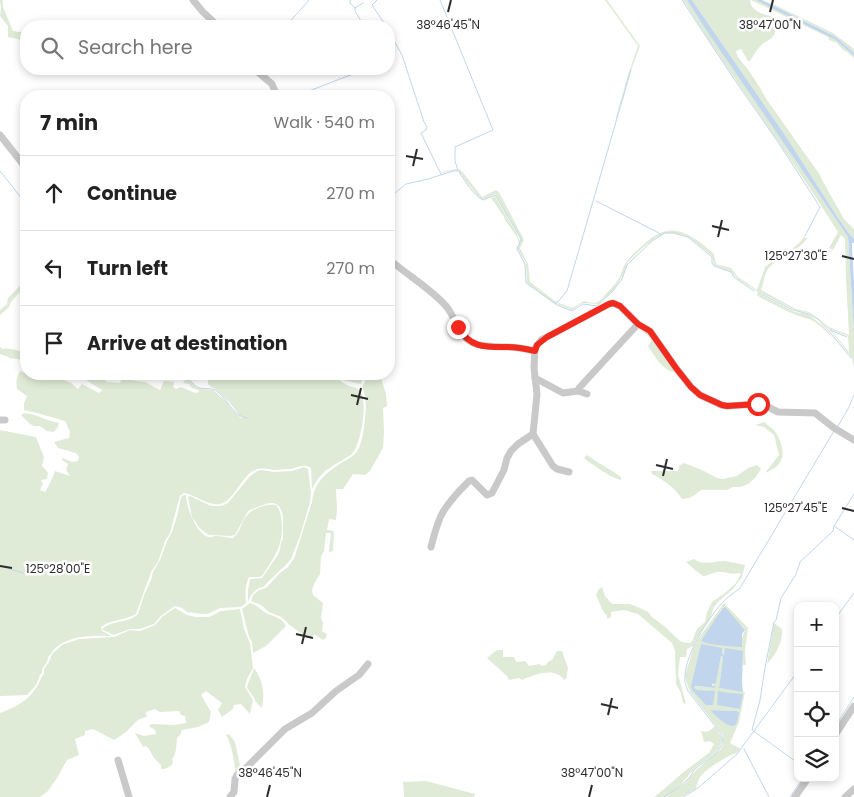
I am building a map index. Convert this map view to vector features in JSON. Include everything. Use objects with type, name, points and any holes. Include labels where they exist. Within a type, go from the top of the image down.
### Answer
[{"type":"street","points":[[193,0],[212,20]]},
{"type":"street","points":[[261,75],[272,84],[275,90]]},
{"type":"street","points":[[0,135],[20,160]]},
{"type":"street","points":[[395,264],[445,306],[462,334],[474,344],[498,347],[508,346],[535,351]]},
{"type":"street","points":[[569,472],[553,466],[534,434],[537,394],[535,351],[537,345],[547,337],[613,303],[620,306],[638,324],[650,331],[676,368],[700,395],[727,406],[758,404],[778,412],[815,413],[834,428],[854,440]]},
{"type":"street","points":[[578,391],[638,324]]},
{"type":"street","points":[[535,378],[563,392],[578,391],[587,394]]},
{"type":"street","points":[[431,547],[441,516],[458,493],[472,480],[487,495],[492,493],[511,451],[534,434]]},
{"type":"street","points":[[230,797],[234,792],[235,779],[240,773],[285,730],[312,713],[336,691],[359,676],[368,664]]},
{"type":"street","points":[[839,729],[854,706]]},
{"type":"street","points":[[118,760],[129,797]]},
{"type":"street","points":[[795,797],[805,782]]},
{"type":"green space","points":[[0,0],[3,0],[3,7],[13,31],[20,32],[20,40],[8,37],[8,26],[0,16]]},
{"type":"green space","points":[[605,0],[607,0],[640,46],[616,120],[638,46]]},
{"type":"green space","points":[[683,0],[687,0],[848,237],[854,333],[854,368],[852,358],[830,330],[849,352],[848,336],[829,329],[809,313],[795,310],[759,292],[759,294],[795,312],[808,314],[822,325],[838,343],[813,321],[761,298],[757,295],[758,292],[738,279],[730,271],[714,265],[712,256],[684,235],[666,233],[655,238],[640,250],[627,263],[623,275],[613,291],[598,304],[582,303],[572,310],[557,304],[572,308],[584,301],[595,303],[599,301],[617,281],[630,257],[653,237],[662,232],[679,231],[687,234],[713,253],[716,264],[731,268],[738,277],[757,290],[765,267],[784,252],[792,249],[804,237],[807,238],[804,243],[769,268],[761,290],[796,309],[809,312],[829,327],[849,335],[845,239],[841,235],[833,250],[829,248],[838,232]]},
{"type":"green space","points":[[692,0],[750,0],[756,11],[778,18],[775,34],[760,47],[750,61],[748,61],[741,49],[736,51],[737,54],[820,175],[844,219],[854,229],[854,239],[838,218],[787,138]]},
{"type":"green space","points":[[751,0],[768,5],[826,34],[836,40],[854,58],[837,43],[829,40],[828,37]]},
{"type":"green space","points":[[762,0],[833,33],[854,49],[854,53],[836,37]]},
{"type":"green space","points":[[456,169],[461,170],[482,197],[496,190],[499,192],[524,240],[520,248],[528,264],[530,282],[555,301],[558,301],[555,304],[527,283],[526,263],[517,248],[521,239],[496,195],[482,199],[458,171],[442,173]]},
{"type":"green space","points":[[495,196],[517,234],[519,243],[491,198]]},
{"type":"green space","points":[[20,286],[20,292],[9,307],[0,315],[0,310],[7,304],[8,298]]},
{"type":"green space","points":[[637,326],[644,328],[682,380],[659,362],[648,346],[651,339]]},
{"type":"green space","points":[[0,347],[20,351],[20,360],[9,358],[0,354]]},
{"type":"green space","points":[[20,371],[20,380],[64,380],[78,389],[82,384],[99,393],[102,390],[86,380],[105,380],[107,382],[120,383],[121,380],[145,382],[160,390],[164,381],[174,382],[173,387],[176,389],[181,387],[195,393],[199,392],[189,384],[183,383],[185,380],[190,380],[196,387],[213,390],[241,418],[248,417],[241,417],[229,402],[208,384],[208,380],[340,380],[344,384],[359,390],[362,395],[363,422],[352,454],[326,470],[312,489],[311,468],[303,466],[274,470],[262,468],[250,473],[230,498],[220,504],[206,502],[184,493],[180,496],[170,533],[165,541],[158,562],[151,572],[136,614],[101,627],[102,631],[112,636],[86,636],[62,643],[55,648],[48,658],[36,685],[27,695],[0,696],[0,430],[36,437],[44,457],[42,466],[48,473],[47,479],[41,480],[43,484],[40,490],[45,492],[55,471],[70,476],[66,470],[68,464],[62,460],[63,458],[72,462],[78,461],[79,457],[76,453],[58,448],[54,442],[69,438],[70,432],[65,421],[24,410],[27,396],[17,389],[17,377]]},
{"type":"green space","points":[[343,380],[362,380],[361,384]]},
{"type":"green space","points":[[365,380],[382,380],[386,394],[387,406],[383,408],[383,448],[370,471],[365,475],[353,474],[343,489],[336,489],[336,520],[329,519],[327,530],[334,531],[333,551],[329,552],[331,533],[326,533],[324,551],[321,556],[320,574],[312,590],[313,595],[323,603],[322,631],[327,634],[323,640],[315,635],[308,638],[281,617],[251,601],[253,595],[259,590],[266,588],[294,559],[318,483],[359,448],[366,410],[362,387]]},
{"type":"green space","points":[[24,413],[59,423],[54,432],[47,431],[40,426],[30,424],[21,415]]},
{"type":"green space","points":[[764,422],[776,432],[783,452],[779,464],[765,473],[779,455],[774,435],[764,427],[755,425]]},
{"type":"green space","points":[[587,455],[621,477],[621,480],[592,464],[584,458]]},
{"type":"green space","points":[[684,463],[723,479],[737,476],[748,468],[757,465],[761,469],[755,478],[741,487],[733,487],[727,490],[701,490],[690,497],[682,499],[673,488],[652,474],[651,471],[678,471],[679,466]]},
{"type":"green space","points":[[304,467],[308,469],[311,493],[310,502],[291,559],[264,586],[257,589],[251,595],[248,602],[250,579],[262,578],[280,550],[283,539],[283,519],[279,506],[269,503],[248,511],[235,535],[209,535],[192,518],[188,497],[190,496],[211,506],[221,506],[228,503],[250,476],[257,471],[292,471]]},
{"type":"green space","points":[[186,495],[190,513],[196,525],[208,537],[233,538],[238,533],[246,517],[254,509],[276,505],[279,509],[282,524],[281,539],[277,552],[262,576],[249,577],[246,603],[241,607],[220,608],[208,614],[202,614],[187,612],[175,606],[161,616],[154,624],[140,629],[130,629],[114,635],[103,630],[106,626],[130,619],[138,614],[153,572],[172,532],[181,497]]},
{"type":"green space","points":[[694,559],[709,563],[725,561],[745,565],[742,577],[733,589],[714,607],[710,619],[693,646],[687,649],[686,657],[680,657],[678,674],[686,704],[683,703],[681,693],[676,684],[675,651],[672,643],[638,614],[624,610],[611,612],[611,617],[607,619],[596,595],[602,587],[605,596],[613,604],[630,604],[648,612],[680,641],[690,643],[697,629],[705,622],[712,602],[736,583],[741,574],[719,572],[703,576],[686,562]]},
{"type":"green space","points":[[250,603],[266,613],[281,619],[286,626],[266,646],[253,653],[252,642],[242,609]]},
{"type":"green space","points":[[724,603],[748,628],[745,650],[746,665],[743,665],[743,651],[724,655],[701,644],[692,690],[715,691],[697,690],[694,688],[695,686],[714,688],[712,684],[716,682],[721,656],[723,657],[719,688],[745,692],[739,722],[730,743],[741,749],[705,771],[699,778],[696,789],[681,797],[666,797],[686,782],[723,745],[723,735],[690,692],[686,681],[685,676],[698,639]],"holes":[[[721,609],[743,627],[745,630],[742,638],[717,618]],[[710,710],[737,711],[731,726]]]},
{"type":"green space","points":[[175,608],[187,615],[196,617],[209,617],[221,611],[240,609],[244,629],[250,643],[253,668],[245,687],[253,700],[250,714],[241,704],[234,705],[233,709],[222,717],[218,710],[222,703],[206,691],[201,695],[211,712],[209,722],[198,727],[182,730],[177,738],[176,752],[172,759],[173,763],[168,768],[163,769],[161,769],[161,765],[149,749],[146,746],[143,747],[135,733],[144,736],[156,734],[155,730],[149,726],[152,724],[174,725],[186,723],[185,716],[181,715],[179,711],[160,712],[155,709],[146,712],[147,717],[137,721],[114,740],[93,729],[85,731],[85,735],[75,739],[79,755],[67,760],[47,792],[40,797],[0,797],[0,713],[20,704],[33,693],[44,674],[44,669],[52,654],[62,645],[79,639],[114,637],[130,630],[140,631],[155,625],[163,616]]},
{"type":"green space","points":[[774,623],[782,629],[781,639],[776,652],[767,664]]},
{"type":"green space","points":[[497,650],[503,650],[503,657],[514,657],[516,662],[525,661],[529,666],[546,665],[553,659],[557,651],[562,651],[568,668],[566,679],[564,680],[555,673],[544,673],[522,680],[519,678],[509,680],[487,658]]},
{"type":"green space","points":[[254,668],[262,687],[262,708],[247,688]]},
{"type":"green space","points":[[715,726],[722,738],[716,752],[694,769],[680,786],[671,793],[662,797],[654,797],[709,753],[714,744],[710,741],[704,742],[701,731],[708,731]]},
{"type":"green space","points":[[229,734],[235,742],[241,770],[236,776],[232,750],[226,735]]},
{"type":"green space","points":[[426,781],[475,794],[474,797],[404,797],[403,782]]},
{"type":"water","points":[[687,0],[692,0],[854,239],[852,247],[854,333],[848,237]]},
{"type":"water","points":[[756,0],[762,0],[836,37],[854,53],[854,56],[836,40]]},
{"type":"water","points":[[725,607],[745,630],[742,634],[742,647],[716,645],[701,641]]},
{"type":"water","points":[[701,644],[722,648],[722,654],[724,655],[725,648],[743,651],[743,692],[719,688],[723,657],[721,656],[716,683],[712,684],[712,686],[716,686],[714,688],[695,686],[694,688],[697,690],[715,691],[713,705],[706,705],[692,690],[691,686]]},
{"type":"water","points":[[718,691],[743,694],[740,709],[717,705]]},
{"type":"water","points":[[710,710],[737,711],[739,713],[737,723],[732,726],[729,725]]},
{"type":"waterway","points":[[291,20],[309,0]]},
{"type":"waterway","points":[[350,0],[350,3],[355,8]]},
{"type":"waterway","points":[[377,0],[372,5],[382,20]]},
{"type":"waterway","points":[[395,193],[406,184],[458,171],[455,161],[455,147],[493,130],[440,0]]},
{"type":"waterway","points":[[682,0],[820,207],[805,236]]},
{"type":"waterway","points":[[360,20],[355,8],[363,3]]},
{"type":"waterway","points":[[395,43],[402,55],[427,127],[421,133],[441,174]]},
{"type":"waterway","points":[[556,304],[567,291],[631,70]]},
{"type":"waterway","points":[[312,90],[350,75]]},
{"type":"waterway","points":[[0,171],[20,196]]},
{"type":"waterway","points":[[459,172],[470,188],[483,200],[496,196],[521,239],[517,249],[525,264],[526,283],[557,305],[572,311],[583,304],[597,306],[613,291],[622,279],[627,265],[652,241],[665,233],[688,237],[712,257],[714,266],[731,272],[734,277],[754,291]]},
{"type":"waterway","points":[[596,201],[660,235]]},
{"type":"waterway","points":[[759,293],[793,310],[809,314],[819,320],[851,358]]},
{"type":"waterway","points":[[830,330],[847,337]]},
{"type":"waterway","points":[[189,380],[200,388],[215,390],[234,411],[247,418]]},
{"type":"waterway","points":[[838,426],[854,395]]},
{"type":"waterway","points":[[664,797],[681,786],[694,770],[716,753],[722,742],[720,733],[688,691],[686,685],[686,667],[693,647],[716,610],[740,588],[834,431]]},
{"type":"waterway","points":[[794,760],[752,730],[760,700],[774,622],[781,598],[796,574],[800,562],[833,531],[834,526],[854,494]]},
{"type":"waterway","points":[[834,526],[854,540]]},
{"type":"waterway","points":[[0,566],[23,573]]},
{"type":"waterway","points":[[839,614],[854,593]]},
{"type":"waterway","points":[[683,797],[698,788],[737,754],[794,676]]},
{"type":"waterway","points":[[839,721],[854,697]]},
{"type":"waterway","points":[[744,749],[769,797]]},
{"type":"waterway","points":[[790,797],[800,782]]},
{"type":"route","points":[[458,327],[462,334],[474,344],[498,347],[508,346],[535,351],[541,340],[609,304],[617,304],[638,324],[645,327],[656,337],[676,368],[700,395],[727,406],[758,404]]}]
